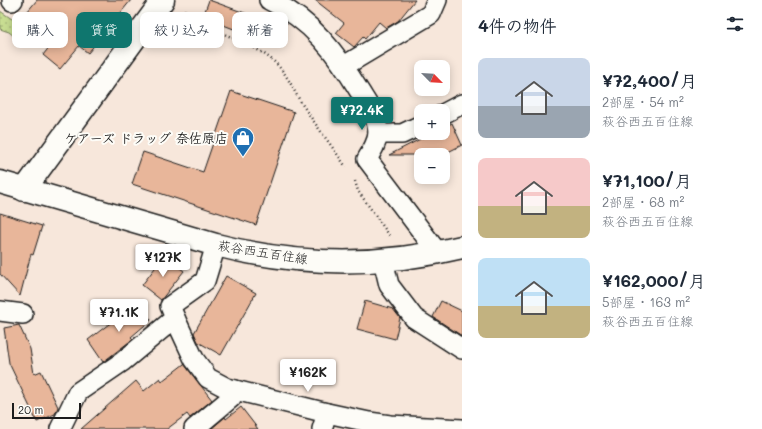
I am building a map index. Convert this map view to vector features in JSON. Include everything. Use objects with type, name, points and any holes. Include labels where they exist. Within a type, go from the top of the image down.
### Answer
[{"type":"main road","points":[[24,190],[171,3]]},
{"type":"main road","name":"萩谷西五百住線","points":[[0,182],[216,245],[245,252],[334,262],[383,260],[438,253],[462,247]]},
{"type":"street","points":[[269,0],[299,17],[322,38],[344,66],[376,120],[378,134],[374,148],[367,159],[438,253]]},
{"type":"street","points":[[344,66],[431,14],[437,0]]},
{"type":"street","points":[[450,110],[462,104]]},
{"type":"street","points":[[378,134],[402,134],[414,128]]},
{"type":"street","points":[[216,245],[205,281],[170,306],[194,359],[208,378],[235,390],[325,421],[462,429]]},
{"type":"street","points":[[383,260],[389,285],[414,318],[462,349]]},
{"type":"street","points":[[0,311],[23,314]]},
{"type":"street","points":[[60,429],[78,392],[122,362],[175,318]]},
{"type":"street","points":[[194,429],[231,398],[235,390]]},
{"type":"path","points":[[171,3],[196,21],[242,41],[271,59],[287,75],[302,104],[350,173]]},
{"type":"path","points":[[355,179],[358,191],[406,257]]},
{"type":"green space","points":[[0,11],[12,19],[12,34],[0,29]]},
{"type":"building","points":[[37,0],[131,0],[121,12],[76,12],[76,48],[77,48],[60,69],[43,55],[49,48],[68,48],[68,12],[27,12]]},
{"type":"building","points":[[209,0],[242,12],[232,12],[232,28],[224,25],[224,12],[205,12]]},
{"type":"building","points":[[315,0],[415,0],[398,21],[386,28],[379,22],[365,39],[363,37],[354,47],[336,33],[344,23]]},
{"type":"building","points":[[82,48],[92,48],[88,53]]},
{"type":"building","name":"ケアーズ ドラッグ 奈佐原店","points":[[231,91],[294,112],[256,225],[132,184],[143,152],[203,172]]},
{"type":"building","points":[[452,123],[462,145],[450,151],[450,148],[414,148],[414,155],[389,155],[418,140],[450,140],[450,124]]},
{"type":"building","points":[[0,213],[42,226],[33,255],[31,254],[20,296],[0,274]]},
{"type":"building","points":[[164,256],[184,271],[161,300],[142,285]]},
{"type":"building","points":[[226,276],[256,293],[221,355],[198,342],[194,333]]},
{"type":"building","points":[[365,301],[393,309],[400,318],[395,339],[357,329]]},
{"type":"building","points":[[441,301],[462,311],[462,336],[433,317]]},
{"type":"building","points":[[140,306],[151,320],[131,337],[133,339],[103,362],[88,340],[130,308]]},
{"type":"building","points":[[19,325],[30,349],[34,374],[41,371],[58,407],[55,414],[37,422],[9,363],[4,328]]},
{"type":"building","points":[[184,364],[212,400],[190,418],[187,414],[167,429],[81,429],[136,381],[144,391],[160,378],[162,381]]},
{"type":"building","points":[[241,407],[258,429],[211,429],[225,417],[226,419]]},
{"type":"place","name":"ケアーズ ドラッグ 奈佐原店","points":[[243,158]]}]
